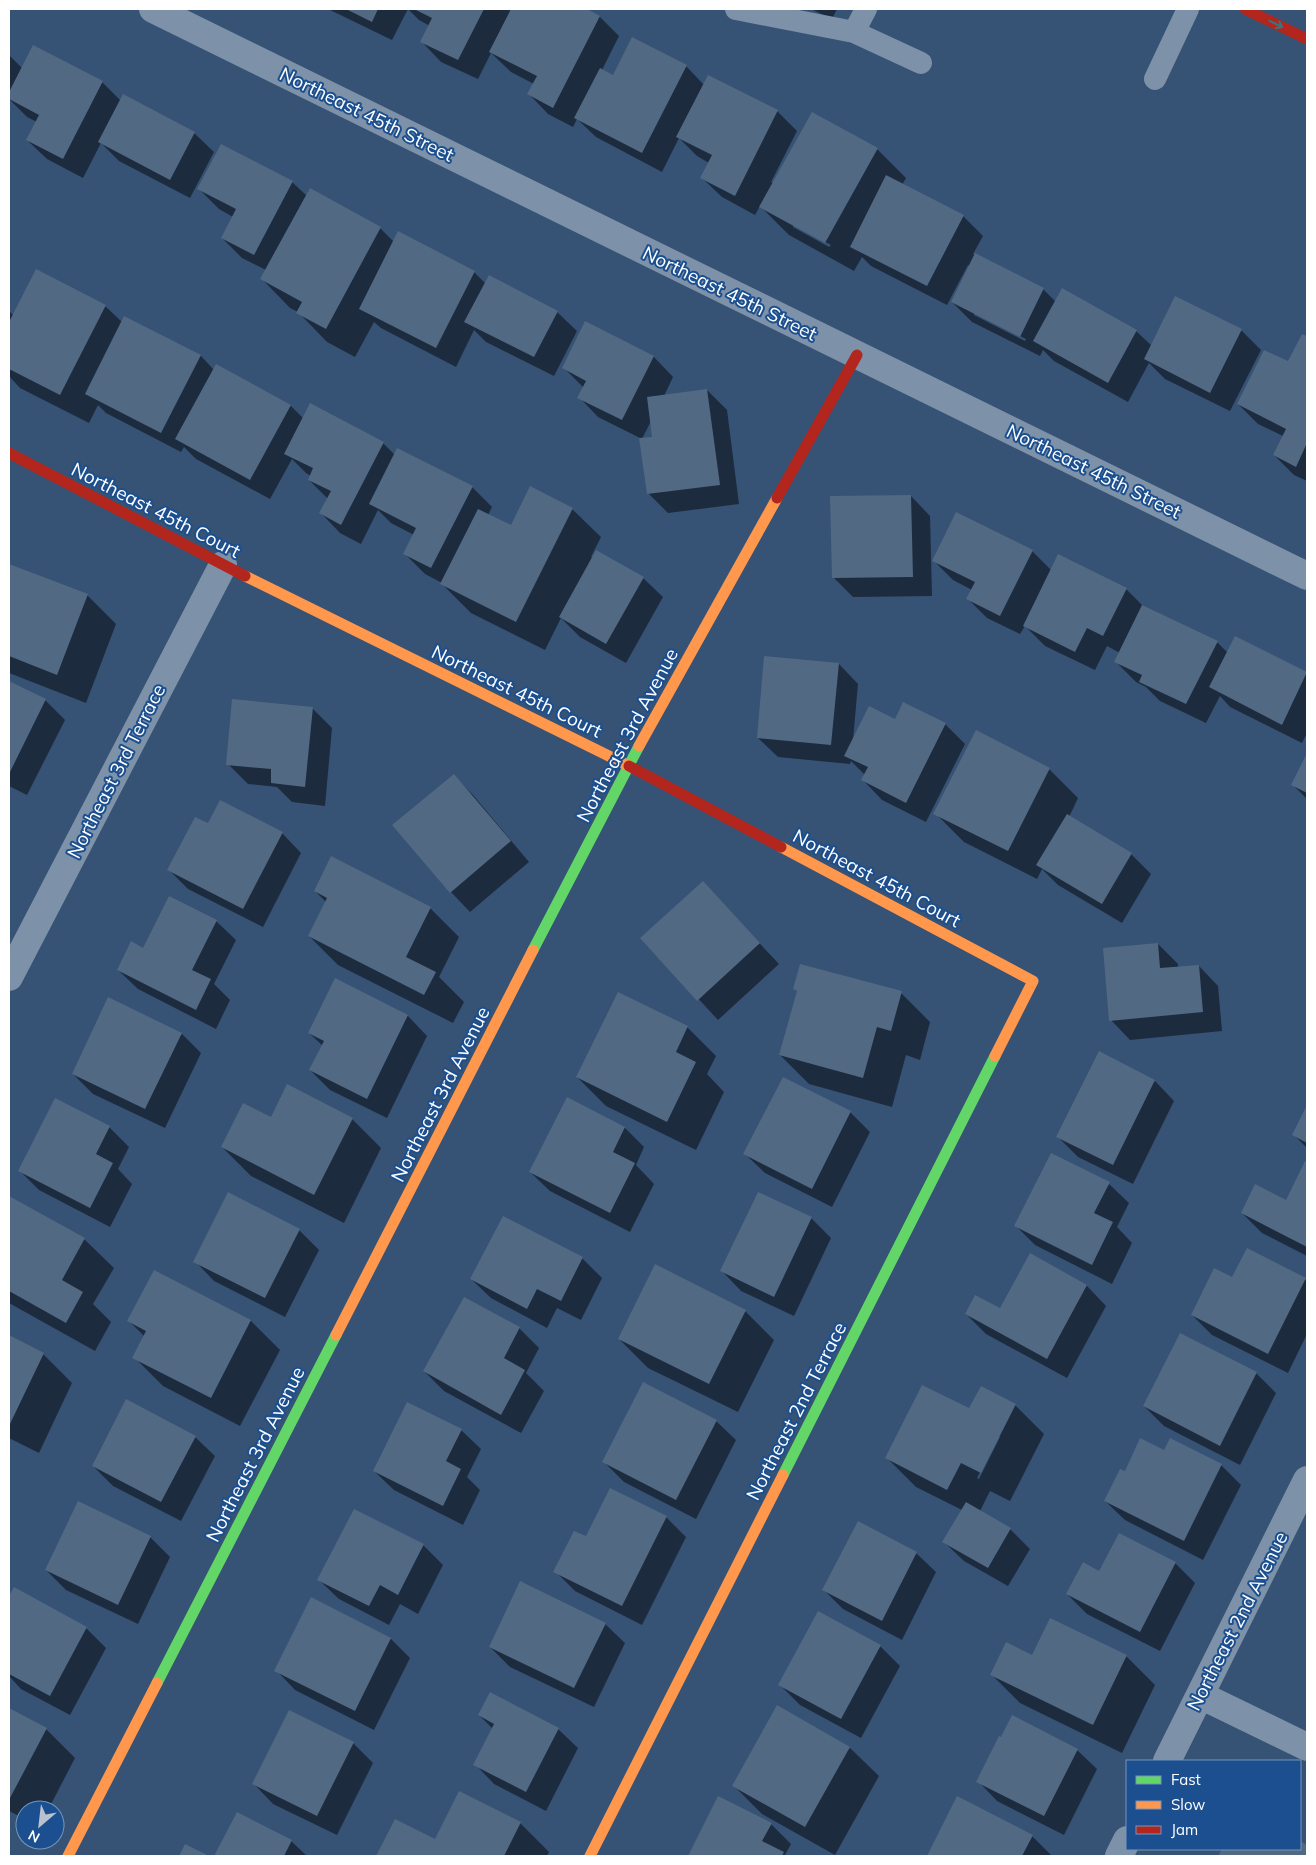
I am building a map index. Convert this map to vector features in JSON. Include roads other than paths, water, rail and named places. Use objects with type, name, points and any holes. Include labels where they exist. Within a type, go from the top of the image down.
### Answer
[{"type":"street","name":"Northeast 45th Street","points":[[153,9],[1307,576]]},
{"type":"street","points":[[1245,9],[1307,39]]},
{"type":"street","name":"Northeast 3rd Avenue","points":[[68,1856],[628,766],[857,355]]},
{"type":"street","name":"Northeast 45th Court","points":[[9,453],[222,565],[628,766],[1033,981]]},
{"type":"street","name":"Northeast 3rd Terrace","points":[[9,977],[222,565]]},
{"type":"street","name":"Northeast 2nd Terrace","points":[[590,1856],[1033,981]]},
{"type":"street","name":"Northeast 2nd Avenue","points":[[1168,1760],[1307,1480]]},
{"type":"street","points":[[1200,1695],[1307,1747]]},
{"type":"street","points":[[1119,1856],[1126,1842]]},
{"type":"lane","points":[[736,9],[854,32],[922,64]]},
{"type":"lane","points":[[854,32],[866,9]]},
{"type":"lane","points":[[1155,79],[1188,9]]}]
